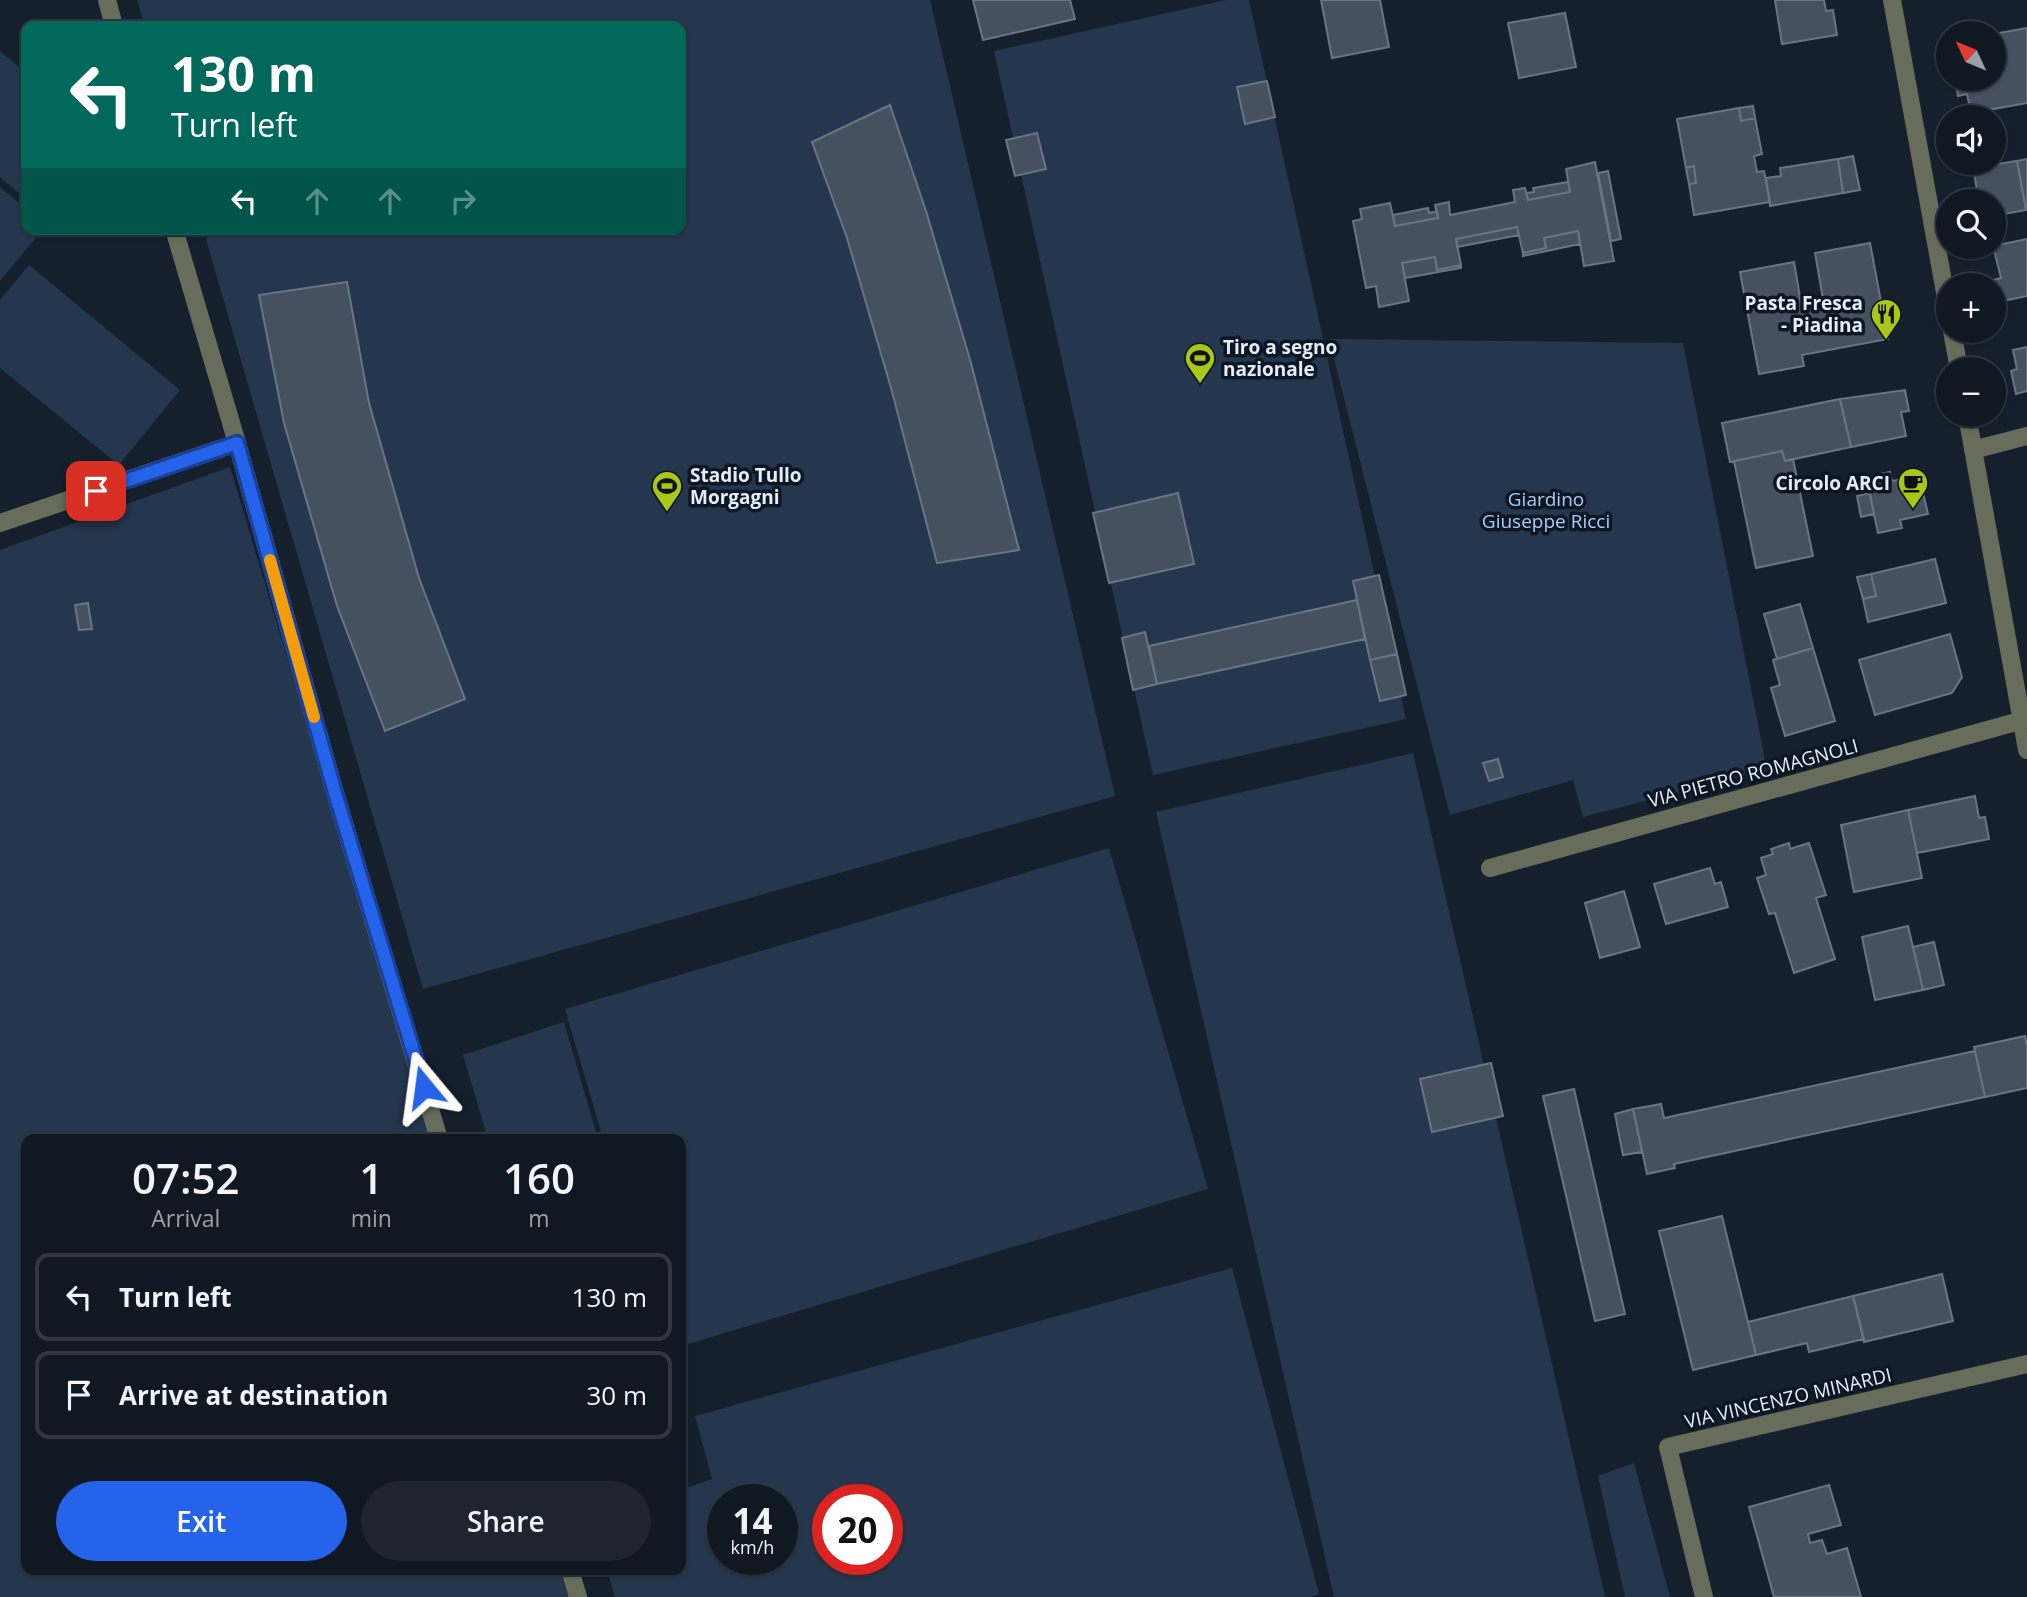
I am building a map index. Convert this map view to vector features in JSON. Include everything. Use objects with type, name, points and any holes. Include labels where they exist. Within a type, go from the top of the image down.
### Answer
[{"type":"street","points":[[107,0],[113,21]]},
{"type":"street","points":[[1892,0],[1941,273]]},
{"type":"street","points":[[176,235],[339,807],[437,1134]]},
{"type":"street","points":[[1969,427],[2024,720],[2027,750]]},
{"type":"street","points":[[1973,450],[2027,436]]},
{"type":"street","points":[[0,523],[237,443]]},
{"type":"street","name":"VIA PIETRO ROMAGNOLI","points":[[1490,868],[2024,720]]},
{"type":"street","name":"VIA VINCENZO MINARDI","points":[[1704,1597],[1668,1447],[2027,1364]]},
{"type":"street","points":[[571,1575],[578,1597]]},
{"type":"green space","name":"Stadio Tullo Morgagni","points":[[137,0],[930,0],[1115,796],[423,989],[205,235],[686,235],[686,21],[143,21]]},
{"type":"green space","name":"Tiro a segno nazionale","points":[[1226,0],[1249,0],[1406,719],[1153,775],[994,51]]},
{"type":"green space","points":[[0,51],[21,69],[21,195],[0,177]]},
{"type":"green space","points":[[0,187],[21,205],[21,235],[38,235],[0,281]]},
{"type":"green space","points":[[29,265],[180,390],[119,465],[0,368],[0,300]]},
{"type":"green space","name":"Giardino Giuseppe Ricci","points":[[1329,339],[1683,343],[1767,770],[1583,817],[1573,780],[1450,815]]},
{"type":"green space","points":[[230,467],[430,1134],[21,1134],[21,1575],[561,1575],[568,1597],[0,1597],[0,550]]},
{"type":"green space","points":[[1413,753],[1605,1597],[1334,1597],[1156,812]]},
{"type":"green space","points":[[1109,848],[1208,1189],[686,1345],[686,1134],[602,1134],[565,1009]]},
{"type":"green space","points":[[564,1022],[597,1134],[487,1134],[463,1055]]},
{"type":"green space","points":[[1232,1268],[1319,1594],[1310,1597],[615,1597],[608,1575],[686,1575],[686,1488],[712,1479],[695,1416]]},
{"type":"green space","points":[[1634,1463],[1670,1597],[1625,1597],[1598,1476]]},
{"type":"building","points":[[973,0],[1070,0],[1075,19],[983,40]]},
{"type":"building","points":[[1321,0],[1380,0],[1389,47],[1332,58]]},
{"type":"building","points":[[1775,0],[1824,0],[1826,11],[1833,10],[1837,35],[1782,44]]},
{"type":"building","points":[[1565,13],[1576,67],[1519,78],[1508,23]]},
{"type":"building","points":[[2027,28],[2027,103],[2006,107],[1969,105],[1967,94],[1958,96],[1957,91],[2006,91],[2006,32]]},
{"type":"building","points":[[1267,81],[1275,117],[1245,124],[1237,87]]},
{"type":"building","points":[[890,105],[926,211],[971,363],[1019,550],[937,563],[891,388],[847,238],[812,142]]},
{"type":"building","points":[[1753,106],[1755,118],[1741,121],[1739,108]]},
{"type":"building","points":[[1739,108],[1741,121],[1755,118],[1762,154],[1754,156],[1757,172],[1764,171],[1770,202],[1694,215],[1689,184],[1696,183],[1694,166],[1686,168],[1677,119]]},
{"type":"building","points":[[1037,133],[1046,169],[1015,176],[1006,140]]},
{"type":"building","points":[[1853,156],[1860,190],[1843,193],[1838,159]]},
{"type":"building","points":[[1838,159],[1843,193],[1770,206],[1766,178],[1781,176],[1780,168]]},
{"type":"building","points":[[2027,159],[2027,210],[2026,210],[2017,161]]},
{"type":"building","points":[[2017,161],[2026,210],[2006,214],[2006,189],[1977,189],[1974,175],[2006,175],[2006,163]]},
{"type":"building","points":[[1595,162],[1614,261],[1584,266],[1578,231],[1544,238],[1546,248],[1523,253],[1517,227],[1456,239],[1461,265],[1437,270],[1435,257],[1402,263],[1409,301],[1379,307],[1376,286],[1366,288],[1353,221],[1362,219],[1360,209],[1390,203],[1395,226],[1438,218],[1435,205],[1449,202],[1450,215],[1515,202],[1513,190],[1525,188],[1528,200],[1570,192],[1566,169]]},
{"type":"building","points":[[1694,166],[1696,183],[1689,184],[1686,168]]},
{"type":"building","points":[[1608,171],[1621,239],[1611,241],[1598,173]]},
{"type":"building","points":[[1568,182],[1570,192],[1528,200],[1526,193],[1534,192],[1533,188]]},
{"type":"building","points":[[1428,208],[1429,213],[1437,211],[1438,218],[1395,226],[1393,215]]},
{"type":"building","points":[[1517,227],[1519,235],[1457,247],[1456,239]]},
{"type":"building","points":[[1578,231],[1580,244],[1523,256],[1523,253],[1546,248],[1544,238]]},
{"type":"building","points":[[2027,239],[2027,296],[2006,300],[2006,273],[2000,273],[1996,259],[2006,259],[2006,243]]},
{"type":"building","points":[[1870,243],[1888,339],[1802,355],[1804,366],[1759,374],[1740,272],[1794,262],[1801,303],[1823,299],[1815,253]]},
{"type":"building","points":[[1435,257],[1437,270],[1461,265],[1461,268],[1405,278],[1402,263]]},
{"type":"building","points":[[347,282],[369,403],[419,578],[465,699],[385,731],[337,606],[284,423],[259,295]]},
{"type":"building","points":[[2027,347],[2027,391],[2016,394],[2011,371],[2017,369],[2013,350]]},
{"type":"building","points":[[1905,390],[1909,411],[1901,412],[1906,436],[1851,447],[1840,399]]},
{"type":"building","points":[[1840,399],[1851,447],[1785,461],[1782,451],[1730,462],[1722,423]]},
{"type":"building","points":[[1782,451],[1785,461],[1793,459],[1813,556],[1756,568],[1734,461]]},
{"type":"building","points":[[1890,472],[1892,481],[1919,476],[1928,514],[1900,520],[1902,528],[1878,533],[1866,477]]},
{"type":"building","points":[[1178,493],[1194,564],[1109,583],[1093,513]]},
{"type":"building","points":[[1870,493],[1874,514],[1861,517],[1857,496]]},
{"type":"building","points":[[1935,559],[1946,603],[1868,622],[1863,599],[1876,596],[1871,574]]},
{"type":"building","points":[[1871,574],[1876,596],[1863,599],[1857,577]]},
{"type":"building","points":[[1379,575],[1397,654],[1370,660],[1353,581]]},
{"type":"building","points":[[1357,600],[1365,639],[1157,684],[1149,646]]},
{"type":"building","points":[[88,603],[92,629],[79,630],[75,605]]},
{"type":"building","points":[[1800,604],[1813,648],[1777,659],[1764,614]]},
{"type":"building","points":[[1145,632],[1157,684],[1133,690],[1122,638]]},
{"type":"building","points":[[1950,634],[1962,677],[1952,693],[1875,715],[1859,660]]},
{"type":"building","points":[[1813,648],[1835,721],[1785,736],[1771,688],[1780,685],[1773,660]]},
{"type":"building","points":[[1397,654],[1406,695],[1380,701],[1370,660]]},
{"type":"building","points":[[1498,759],[1503,777],[1489,781],[1483,763]]},
{"type":"building","points":[[1975,796],[1979,818],[1985,817],[1989,839],[1917,853],[1908,810]]},
{"type":"building","points":[[1908,810],[1922,878],[1854,892],[1841,825]]},
{"type":"building","points":[[1789,843],[1790,849],[1809,843],[1826,895],[1816,898],[1835,959],[1794,973],[1775,913],[1769,914],[1757,878],[1766,875],[1761,858],[1773,854],[1771,849]]},
{"type":"building","points":[[1710,868],[1715,884],[1721,882],[1728,907],[1666,924],[1654,884]]},
{"type":"building","points":[[1624,891],[1640,947],[1600,958],[1585,903]]},
{"type":"building","points":[[1908,926],[1923,990],[1875,1000],[1862,937]]},
{"type":"building","points":[[1934,942],[1944,985],[1923,990],[1913,947]]},
{"type":"building","points":[[2025,1036],[2027,1088],[1985,1097],[1974,1047]]},
{"type":"building","points":[[1975,1051],[1985,1097],[1674,1164],[1675,1168],[1647,1174],[1633,1109],[1661,1104],[1664,1118]]},
{"type":"building","points":[[1491,1063],[1503,1116],[1432,1132],[1420,1079]]},
{"type":"building","points":[[1574,1089],[1625,1314],[1595,1321],[1543,1096]]},
{"type":"building","points":[[1633,1109],[1642,1152],[1623,1155],[1615,1114]]},
{"type":"building","points":[[1722,1216],[1756,1355],[1693,1370],[1659,1231]]},
{"type":"building","points":[[1942,1274],[1953,1321],[1864,1342],[1853,1296]]},
{"type":"building","points":[[1853,1296],[1864,1339],[1809,1352],[1807,1343],[1756,1355],[1748,1322]]},
{"type":"building","points":[[1829,1485],[1841,1525],[1808,1534],[1810,1543],[1822,1540],[1827,1554],[1847,1548],[1861,1597],[1774,1597],[1749,1507]]},
{"type":"slow traffic","points":[[270,560],[314,717]]},
{"type":"place","name":"Pasta Fresca - Piadina","points":[[1886,341]]},
{"type":"place","name":"Tiro a segno nazionale","points":[[1200,385]]},
{"type":"place","name":"Circolo ARCI","points":[[1913,510]]},
{"type":"place","name":"Stadio Tullo Morgagni","points":[[667,513]]},
{"type":"route","points":[[96,491],[237,443],[335,793],[424,1087]]}]
